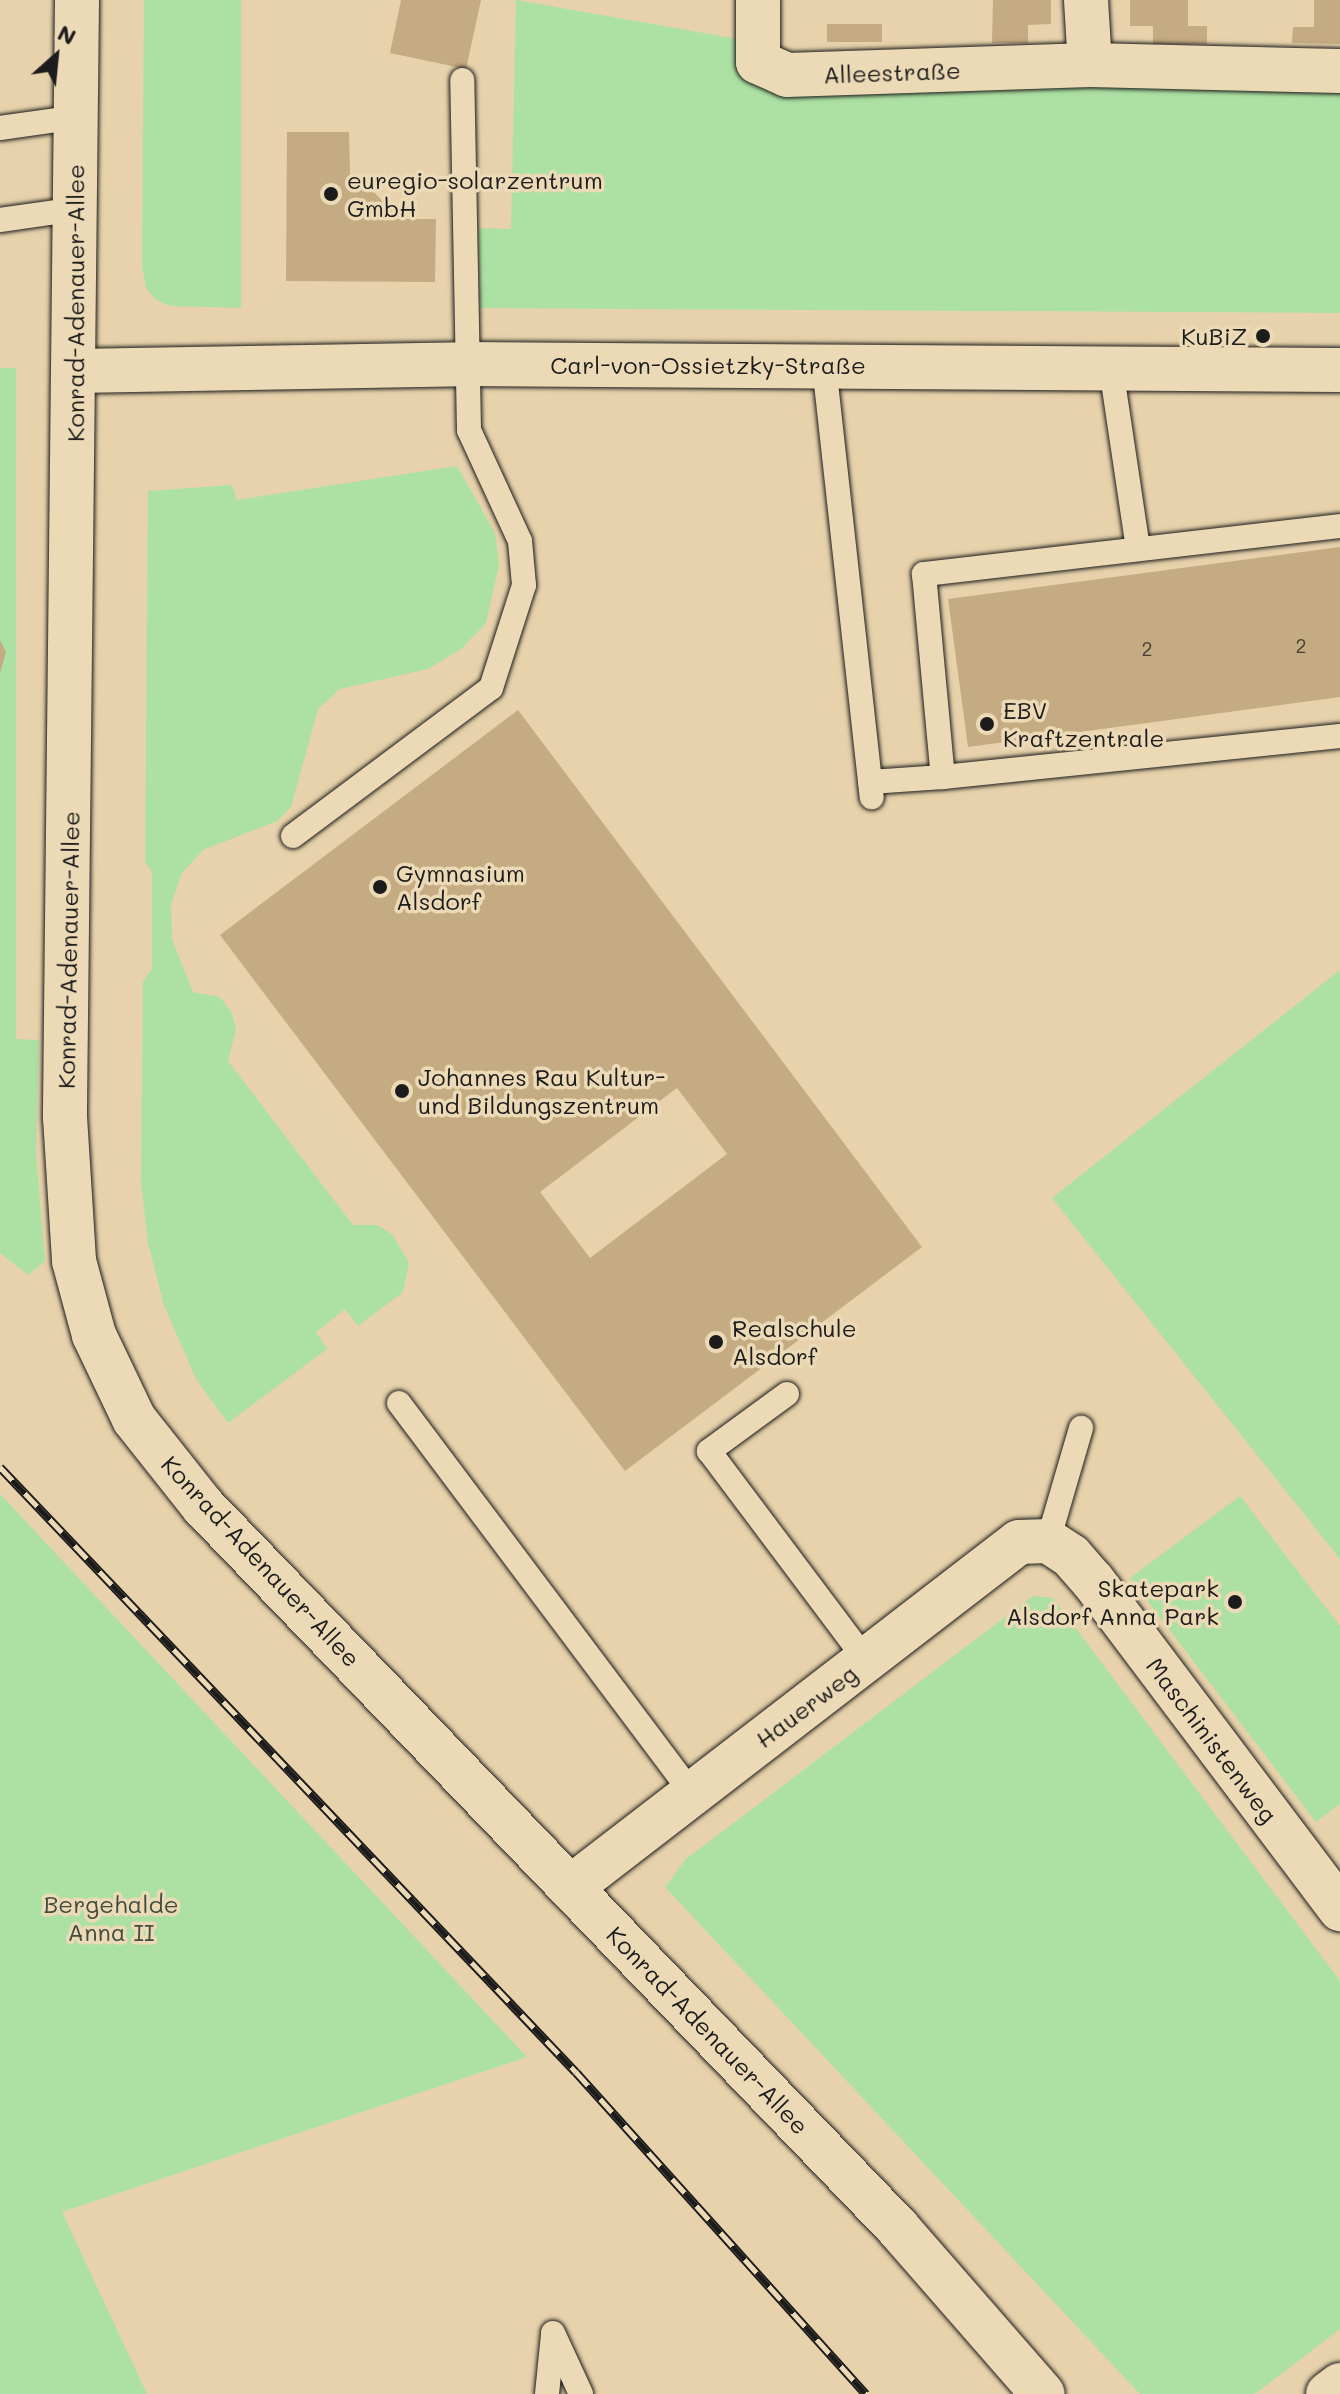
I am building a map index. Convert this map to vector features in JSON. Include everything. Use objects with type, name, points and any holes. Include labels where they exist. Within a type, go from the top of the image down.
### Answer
[{"type":"street","name":"Konrad-Adenauer-Allee","points":[[77,0],[65,1117],[74,1261],[94,1335],[134,1419],[203,1506],[898,2228],[1043,2394]]},
{"type":"street","name":"Alleestraße","points":[[758,0],[758,62],[787,75],[1090,65],[1340,71]]},
{"type":"street","points":[[1086,0],[1090,65]]},
{"type":"street","name":"Carl-von-Ossietzky-Straße","points":[[75,371],[464,364],[1340,370]]},
{"type":"street","name":"Hauerweg","points":[[571,1887],[1019,1542],[1048,1541]]},
{"type":"street","name":"Maschinistenweg","points":[[1048,1541],[1071,1556],[1093,1581],[1340,1909]]},
{"type":"street","points":[[1328,2394],[1340,2385]]},
{"type":"lane","points":[[293,836],[491,688],[524,585],[520,541],[469,430],[464,364],[462,80]]},
{"type":"lane","points":[[0,128],[77,117]]},
{"type":"lane","points":[[0,220],[76,209]]},
{"type":"lane","points":[[824,365],[871,790],[943,777],[1340,736]]},
{"type":"lane","points":[[1111,368],[1138,549]]},
{"type":"lane","points":[[943,777],[924,574],[1340,526]]},
{"type":"lane","points":[[787,1394],[709,1451],[866,1660]]},
{"type":"lane","points":[[399,1403],[692,1793]]},
{"type":"lane","points":[[1048,1541],[1081,1428]]},
{"type":"lane","points":[[547,2394],[553,2333],[581,2394]]},
{"type":"green space","points":[[144,0],[241,0],[241,308],[171,306],[156,300],[146,288],[142,266]]},
{"type":"green space","points":[[516,0],[738,39],[743,72],[1340,85],[1340,313],[480,308],[479,228],[511,229]]},
{"type":"green space","points":[[0,368],[16,368],[16,1039],[39,1040],[36,1154],[45,1261],[28,1275],[0,1253]]},
{"type":"green space","points":[[457,466],[495,533],[499,565],[486,623],[461,649],[428,669],[340,689],[318,709],[291,807],[277,821],[203,850],[182,873],[171,904],[172,939],[193,992],[220,997],[232,1013],[236,1029],[228,1061],[353,1225],[377,1225],[392,1234],[409,1263],[403,1292],[358,1326],[345,1309],[316,1332],[327,1349],[228,1423],[196,1379],[164,1305],[148,1243],[141,1182],[143,981],[152,969],[152,872],[145,862],[148,491],[232,485],[237,500]]},
{"type":"green space","points":[[1340,970],[1340,1559],[1052,1198]]},
{"type":"green space","name":"Bergehalde Anna II","points":[[0,1494],[527,2057],[62,2212],[147,2394],[0,2394]]},
{"type":"green space","name":"Skatepark Alsdorf Anna Park","points":[[1240,1496],[1340,1626],[1340,1804],[1316,1822],[1130,1578]]},
{"type":"green space","points":[[1033,1596],[1053,1598],[1340,1981],[1340,2329],[1255,2394],[1140,2394],[665,1887],[686,1859]]},
{"type":"building","points":[[401,0],[481,0],[466,69],[390,53]]},
{"type":"building","points":[[993,0],[1051,0],[1051,24],[1028,25],[1028,43],[992,43]]},
{"type":"building","points":[[1130,0],[1188,0],[1188,26],[1207,26],[1207,44],[1153,44],[1153,26],[1130,26]]},
{"type":"building","points":[[1314,0],[1340,0],[1340,44],[1292,43],[1293,27],[1314,27]]},
{"type":"building","points":[[827,24],[882,24],[882,42],[827,42]]},
{"type":"building","name":"euregio-solarzentrum GmbH","points":[[287,132],[349,132],[350,175],[358,176],[393,212],[393,219],[436,219],[435,282],[286,281]]},
{"type":"building","points":[[1340,547],[1340,697],[968,747],[948,599]]},
{"type":"building","points":[[0,640],[6,652],[0,673]]},
{"type":"building","name":"Johannes Rau Kultur- und Bildungszentrum","points":[[518,710],[922,1247],[625,1471],[220,935]],"holes":[[[677,1088],[727,1154],[590,1258],[540,1192]]]},
{"type":"railway","points":[[0,1467],[576,2072],[866,2394]]},
{"type":"place","name":"euregio-solarzentrum GmbH","points":[[331,194]]},
{"type":"place","name":"KuBiZ","points":[[1263,336]]},
{"type":"place","name":"EBV Kraftzentrale","points":[[987,724]]},
{"type":"place","name":"Gymnasium Alsdorf","points":[[380,887]]},
{"type":"place","name":"Johannes Rau Kultur- und Bildungszentrum","points":[[402,1091]]},
{"type":"place","name":"Realschule Alsdorf","points":[[716,1342]]},
{"type":"place","name":"Skatepark Alsdorf Anna Park","points":[[1235,1602]]}]
